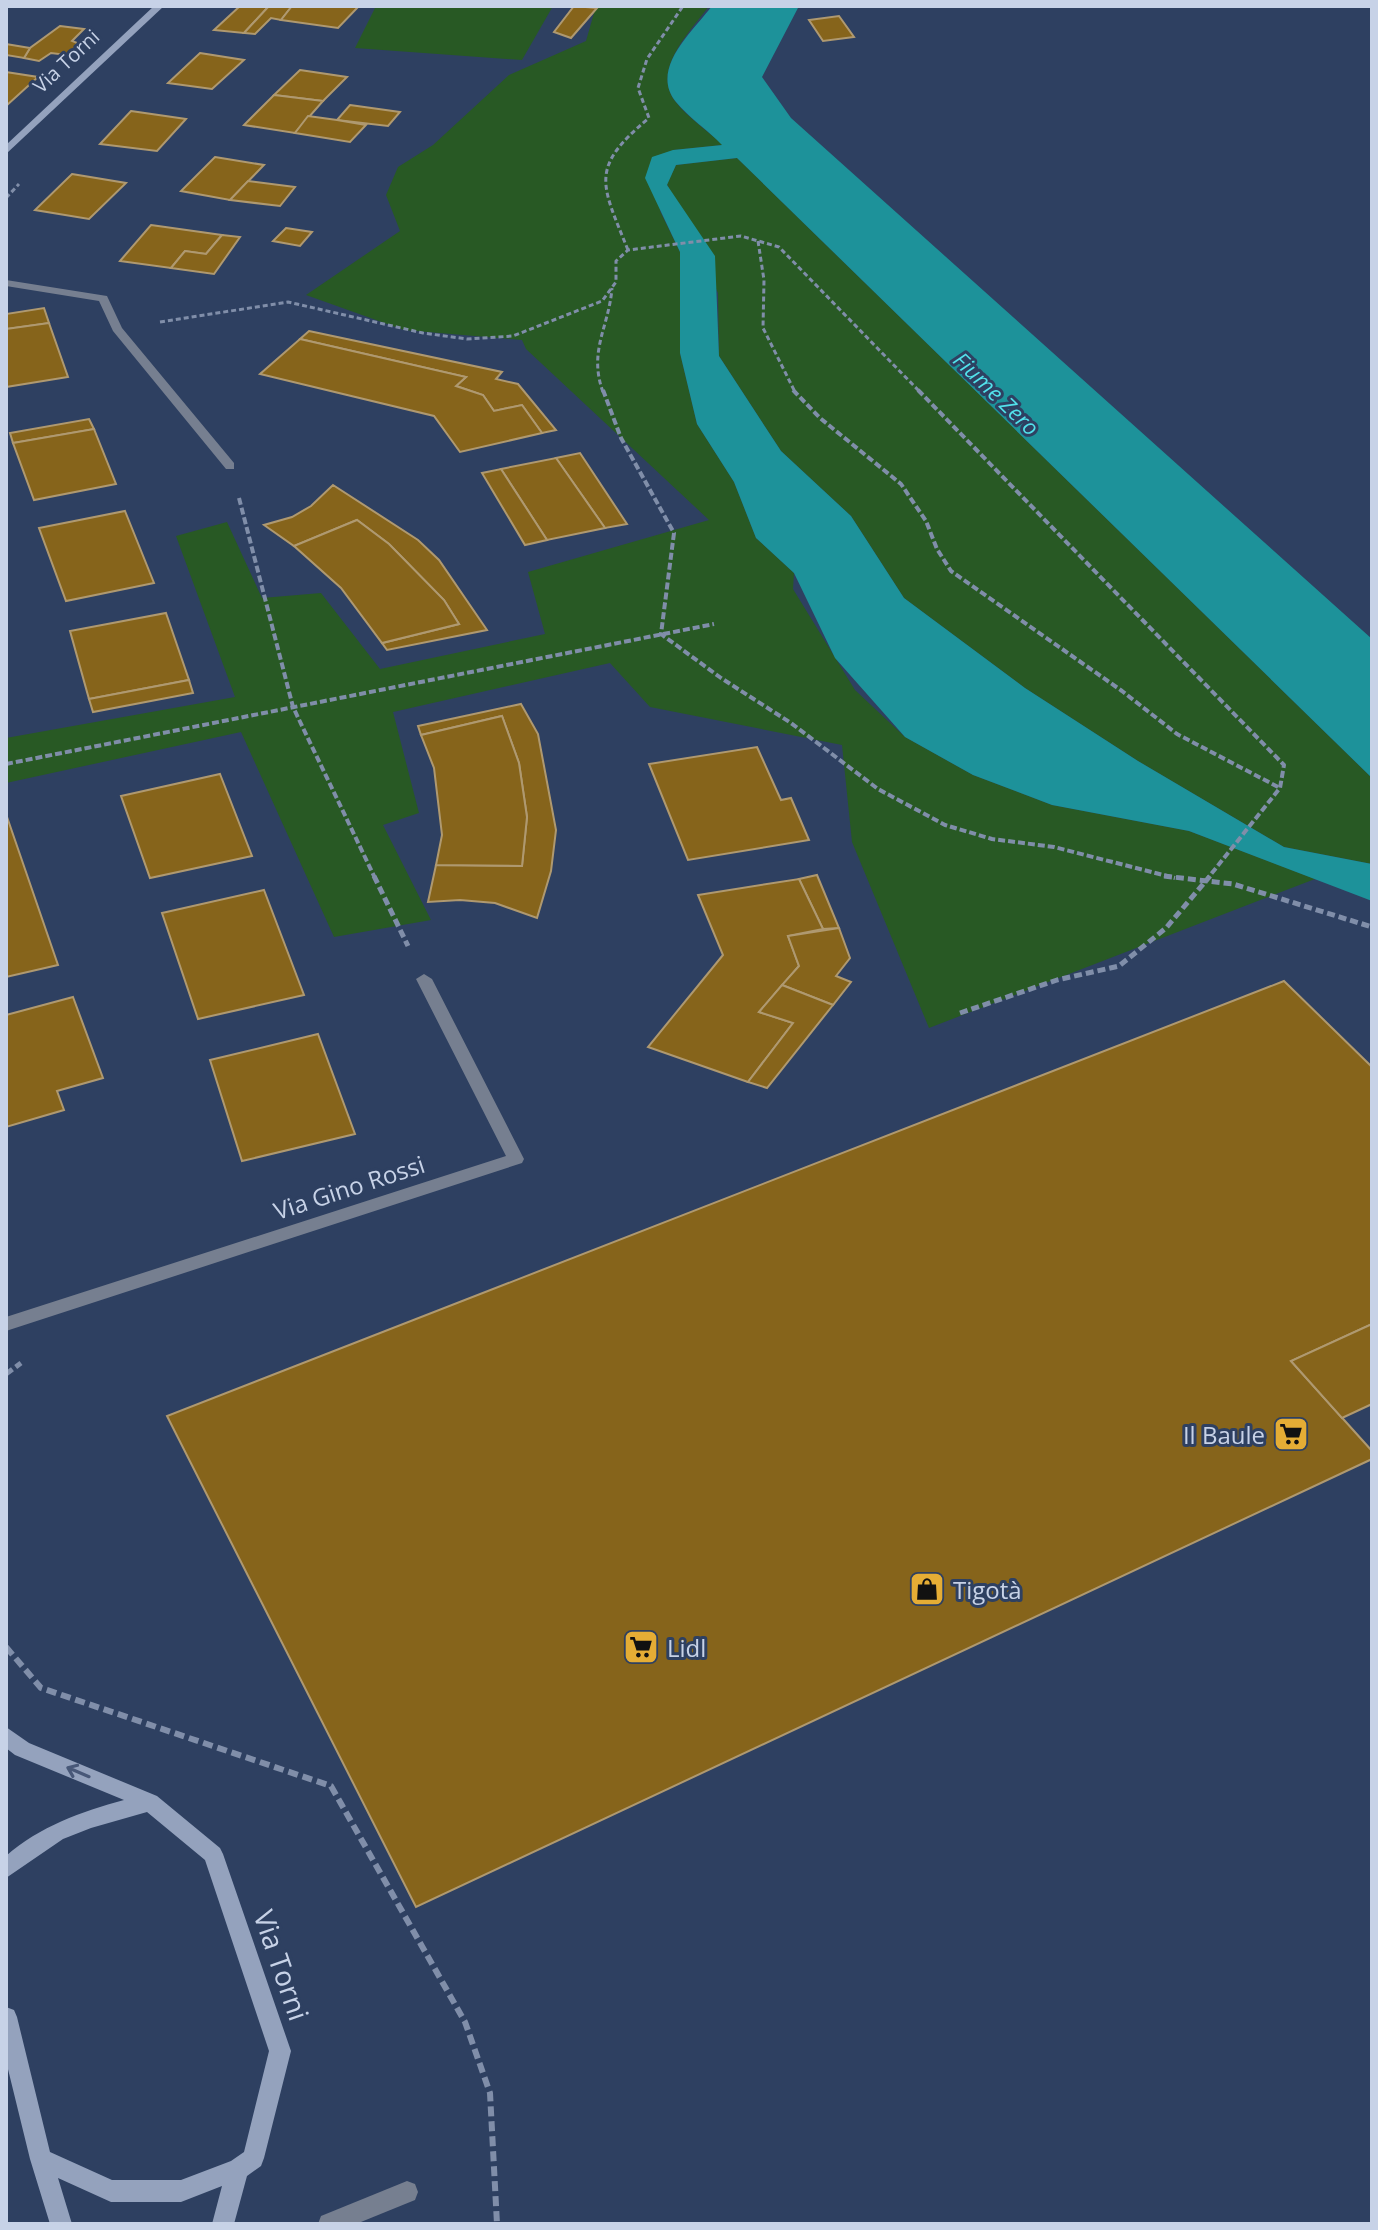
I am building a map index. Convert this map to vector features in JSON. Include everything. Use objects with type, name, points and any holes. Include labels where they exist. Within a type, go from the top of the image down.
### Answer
[{"type":"main road","name":"Via Torni","points":[[6,151],[159,6]]},
{"type":"main road","name":"Via Torni","points":[[6,1736],[22,1749],[150,1802],[213,1854],[280,2051],[253,2158],[238,2169],[223,2224]]},
{"type":"main road","points":[[6,1869],[29,1846],[62,1828],[150,1802]]},
{"type":"main road","points":[[6,2017],[41,2159],[61,2224]]},
{"type":"main road","points":[[41,2159],[111,2191],[181,2191],[238,2169]]},
{"type":"street","points":[[6,283],[103,298],[117,329],[230,466]]},
{"type":"street","name":"Via Gino Rossi","points":[[6,1324],[516,1159],[424,979]]},
{"type":"street","points":[[329,2224],[407,2192]]},
{"type":"path","points":[[628,250],[603,183],[608,156],[649,118],[638,88],[647,59],[683,6]]},
{"type":"path","points":[[117,329],[288,302],[423,333],[467,339],[513,336],[602,301],[616,282],[616,261],[628,250],[741,236],[779,247],[1284,765],[1280,788],[1206,881],[1166,928],[1119,966],[1057,980],[960,1013]]},
{"type":"path","points":[[758,241],[764,280],[763,328],[792,389],[820,418],[901,484],[926,521],[937,549],[951,571],[1122,691],[1177,734],[1280,788]]},
{"type":"path","points":[[612,287],[610,312],[599,334],[598,378],[621,438],[674,533],[661,634]]},
{"type":"path","points":[[230,466],[293,707],[424,979]]},
{"type":"path","points":[[6,764],[714,624]]},
{"type":"path","points":[[661,634],[721,678],[791,723],[878,789],[945,825],[992,839],[1054,847],[1169,877],[1233,884],[1372,927]]},
{"type":"path","points":[[6,1647],[41,1688],[331,1786],[465,2022],[490,2093],[497,2224]]},
{"type":"shaded area","points":[[376,6],[553,6],[522,60],[355,48]]},
{"type":"shaded area","points":[[596,6],[709,6],[676,51],[668,76],[669,89],[675,101],[723,145],[673,150],[660,211],[680,252],[680,353],[697,424],[734,482],[756,538],[794,573],[793,589],[855,690],[905,737],[973,775],[1052,805],[1189,831],[1315,879],[929,1028],[852,842],[842,745],[650,707],[610,663],[393,712],[419,813],[383,825],[431,920],[334,937],[241,732],[6,783],[6,738],[235,697],[176,536],[227,522],[262,598],[321,593],[380,669],[545,634],[528,572],[709,520],[526,349],[522,340],[404,330],[306,295],[400,231],[386,195],[398,167],[433,145],[509,75],[586,41]]},
{"type":"shaded area","points":[[737,158],[1372,778],[1372,864],[1284,847],[1138,761],[1025,688],[904,598],[851,516],[781,451],[719,356],[718,293],[667,184],[676,165]]},
{"type":"water","name":"Fiume Zero","points":[[712,6],[799,6],[762,77],[791,118],[1372,639],[1372,778],[737,158],[676,165],[667,185],[715,256],[719,356],[781,451],[851,516],[904,598],[1025,688],[1138,761],[1284,847],[1372,864],[1372,901],[1189,831],[1052,805],[973,775],[905,737],[835,658],[794,573],[756,538],[734,482],[697,424],[680,353],[680,252],[645,178],[652,157],[673,150],[722,145],[676,102],[669,89],[668,77],[677,51]]},
{"type":"building","points":[[240,6],[269,6],[244,33],[214,30]]},
{"type":"building","points":[[269,6],[292,6],[281,20],[271,18],[255,34],[244,33]]},
{"type":"building","points":[[292,6],[359,6],[338,28],[281,20]]},
{"type":"building","points":[[574,6],[597,8],[571,38],[554,32]]},
{"type":"building","points":[[839,16],[854,37],[823,41],[809,20]]},
{"type":"building","points":[[60,26],[84,29],[72,41],[82,45],[67,55],[51,53],[39,61],[24,58],[30,48]]},
{"type":"building","points":[[6,44],[30,48],[24,58],[6,55]]},
{"type":"building","points":[[200,53],[244,60],[212,89],[168,83]]},
{"type":"building","points":[[300,70],[347,77],[323,101],[274,95]]},
{"type":"building","points":[[6,72],[38,77],[6,106]]},
{"type":"building","points":[[274,95],[323,101],[295,133],[244,125]]},
{"type":"building","points":[[350,105],[400,112],[388,126],[337,120]]},
{"type":"building","points":[[131,111],[186,119],[157,151],[100,144]]},
{"type":"building","points":[[308,116],[366,125],[350,142],[295,133]]},
{"type":"building","points":[[215,157],[264,165],[230,200],[181,191]]},
{"type":"building","points":[[72,174],[126,183],[89,219],[35,210]]},
{"type":"building","points":[[248,181],[295,187],[280,206],[230,200]]},
{"type":"building","points":[[151,225],[222,235],[206,254],[185,251],[171,268],[120,261]]},
{"type":"building","points":[[286,228],[312,232],[300,246],[273,241]]},
{"type":"building","points":[[222,235],[240,237],[214,274],[171,268],[185,251],[206,254]]},
{"type":"building","points":[[44,308],[49,323],[6,329],[6,314]]},
{"type":"building","points":[[49,323],[68,377],[6,387],[6,329]]},
{"type":"building","points":[[309,331],[502,372],[496,379],[518,384],[556,430],[542,433],[522,405],[494,411],[483,395],[456,386],[466,377],[300,339]]},
{"type":"building","points":[[300,339],[466,377],[456,386],[483,395],[494,411],[522,405],[542,433],[460,452],[434,416],[260,374]]},
{"type":"building","points":[[89,419],[94,429],[13,443],[10,433]]},
{"type":"building","points":[[94,429],[116,484],[34,500],[13,443]]},
{"type":"building","points":[[580,453],[627,524],[605,528],[556,458]]},
{"type":"building","points":[[556,458],[605,528],[547,540],[501,469]]},
{"type":"building","points":[[501,469],[547,540],[525,545],[482,473]]},
{"type":"building","points":[[333,485],[418,540],[439,560],[487,630],[387,650],[382,643],[459,624],[444,600],[389,544],[357,520],[294,546],[264,525],[292,517],[311,506]]},
{"type":"building","points":[[125,511],[154,583],[66,601],[39,528]]},
{"type":"building","points":[[357,520],[389,544],[444,600],[459,624],[382,643],[341,588],[294,546]]},
{"type":"building","points":[[166,613],[189,680],[89,699],[70,631]]},
{"type":"building","points":[[189,680],[193,693],[93,712],[89,699]]},
{"type":"building","points":[[521,704],[538,734],[556,830],[551,871],[537,918],[495,903],[460,900],[428,902],[436,865],[522,866],[527,817],[519,763],[502,716],[421,735],[418,726]]},
{"type":"building","points":[[502,716],[519,763],[527,817],[522,866],[436,865],[442,835],[434,768],[421,735]]},
{"type":"building","points":[[757,747],[781,800],[791,798],[809,840],[688,860],[649,764]]},
{"type":"building","points":[[220,774],[252,856],[150,878],[121,796]]},
{"type":"building","points":[[6,814],[58,965],[6,977]]},
{"type":"building","points":[[817,875],[839,928],[823,929],[799,879]]},
{"type":"building","points":[[799,879],[823,929],[788,936],[799,966],[759,1012],[793,1023],[748,1082],[648,1047],[723,955],[698,895]]},
{"type":"building","points":[[264,890],[304,995],[198,1019],[162,913]]},
{"type":"building","points":[[839,928],[850,958],[836,976],[851,982],[833,1005],[782,985],[799,966],[788,936]]},
{"type":"building","points":[[1284,981],[1372,1067],[1372,1324],[1291,1361],[1372,1451],[1372,1459],[416,1907],[167,1416]]},
{"type":"building","points":[[782,985],[833,1005],[767,1088],[748,1082],[793,1023],[759,1012]]},
{"type":"building","points":[[73,997],[103,1078],[57,1091],[64,1110],[6,1127],[6,1015]]},
{"type":"building","points":[[318,1034],[355,1134],[242,1161],[210,1060]]},
{"type":"building","points":[[1372,1324],[1372,1404],[1342,1418],[1291,1361]]},
{"type":"place","name":"Il Baule","points":[[1291,1434]]},
{"type":"place","name":"Tigotà","points":[[927,1589]]},
{"type":"place","name":"Lidl","points":[[641,1647]]}]
